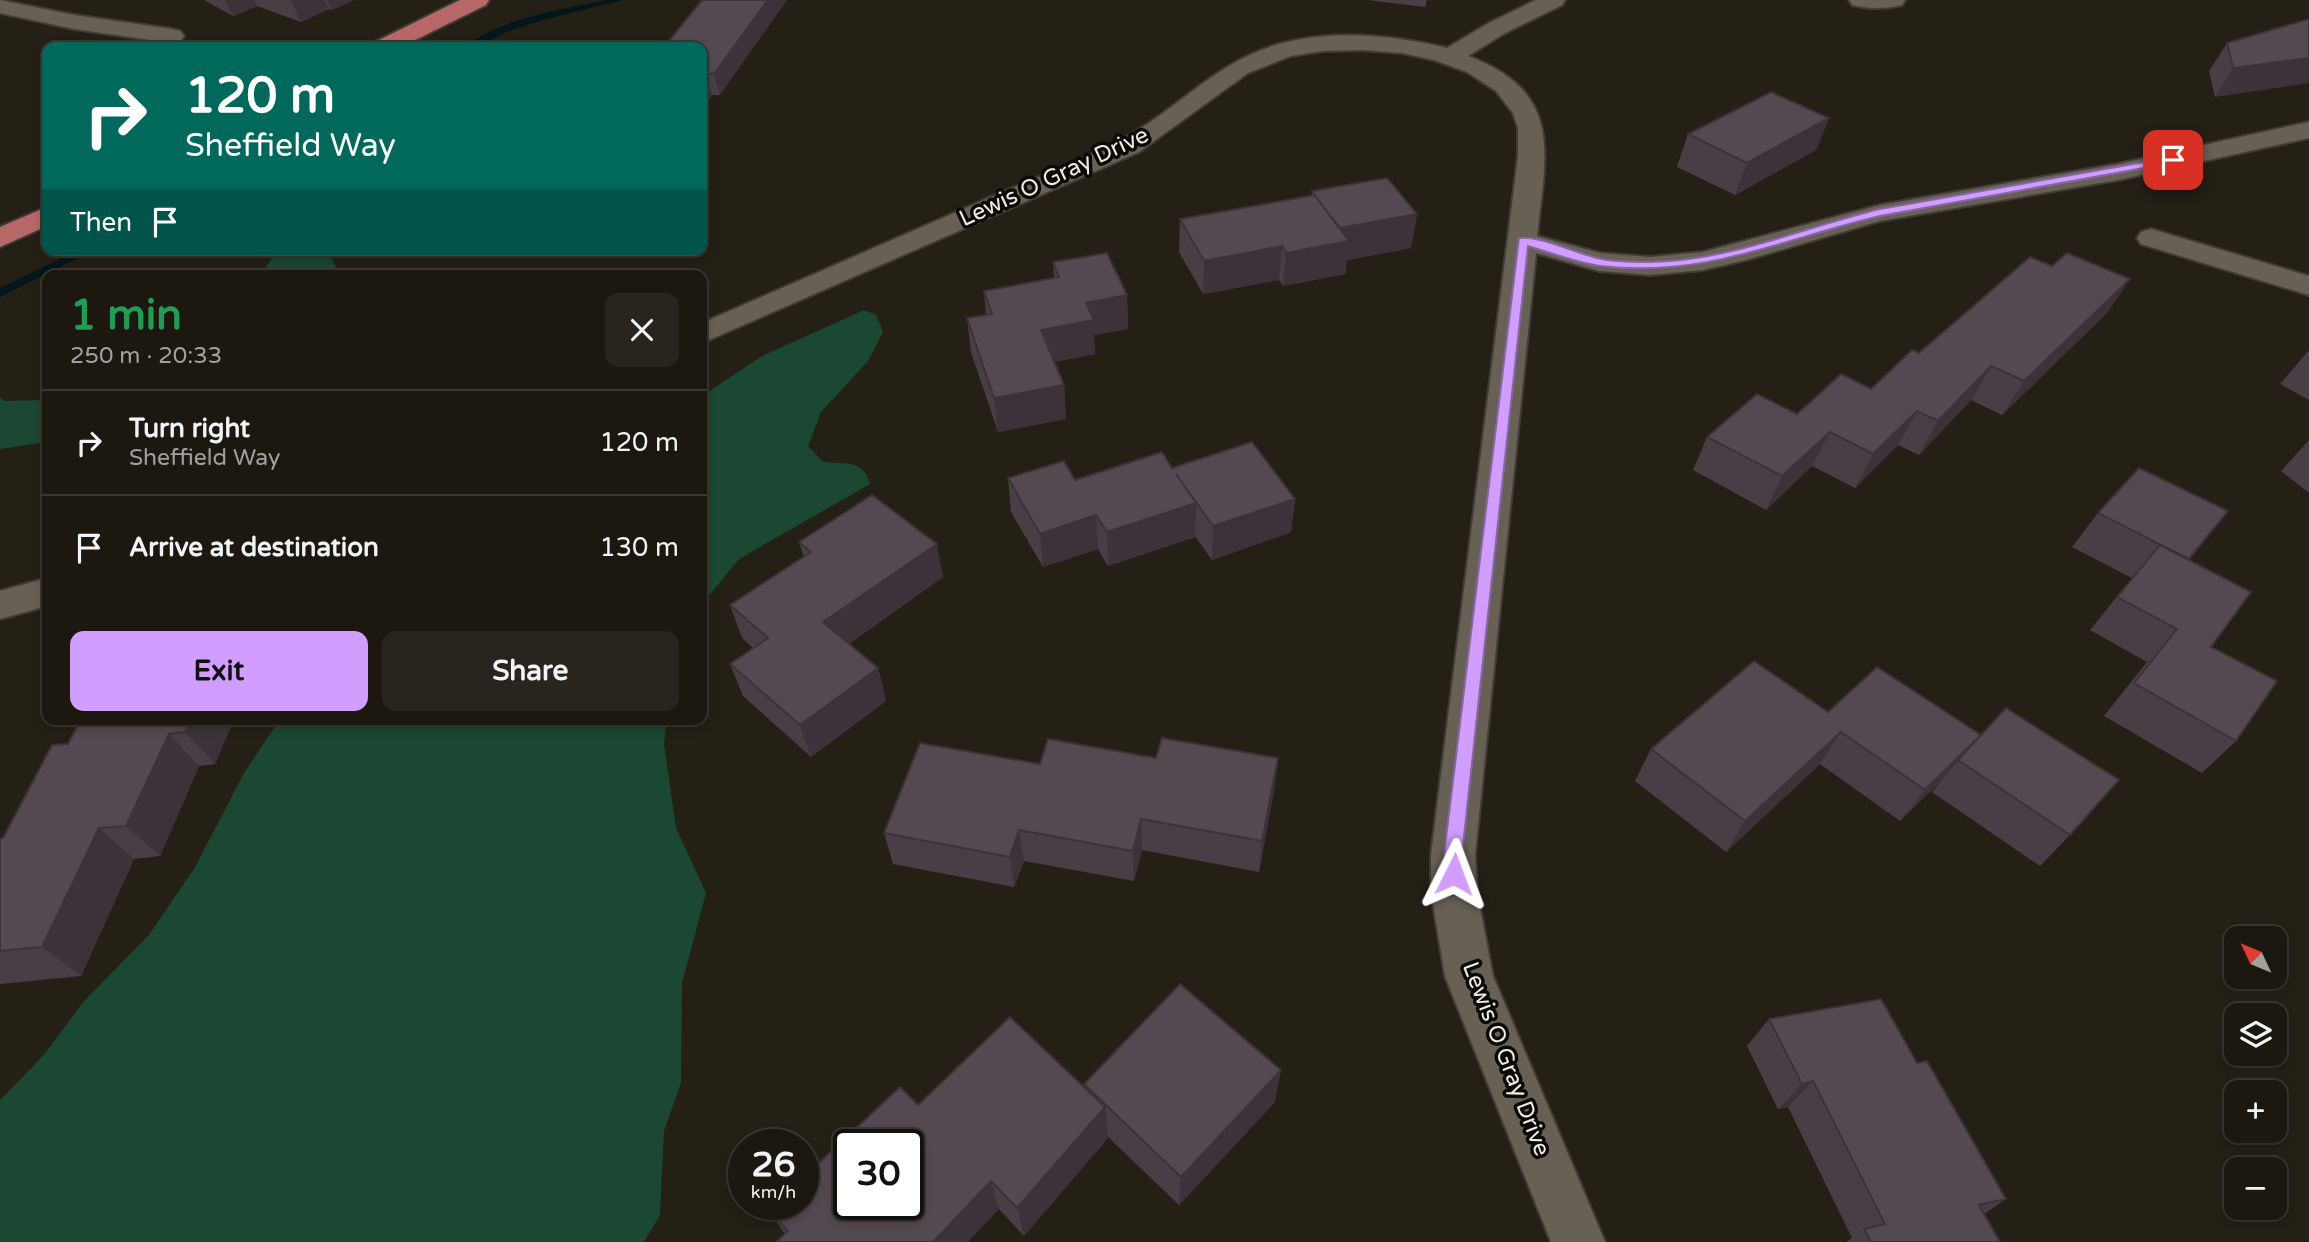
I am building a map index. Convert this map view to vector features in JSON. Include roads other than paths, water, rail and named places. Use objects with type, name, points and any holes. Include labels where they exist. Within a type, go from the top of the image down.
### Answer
[{"type":"main road","points":[[393,42],[478,0]]},
{"type":"main road","points":[[0,238],[42,217]]},
{"type":"street","points":[[1449,57],[1497,28],[1554,0]]},
{"type":"street","points":[[1860,0],[1894,0]]},
{"type":"street","points":[[0,6],[74,22],[172,36]]},
{"type":"street","name":"Lewis O Gray Drive","points":[[707,332],[1130,146],[1153,133],[1219,81],[1258,58],[1307,45],[1357,41],[1413,48],[1471,65],[1497,80],[1516,96],[1527,113],[1532,131],[1523,241],[1453,855],[1454,892],[1469,976],[1578,1242]]},
{"type":"street","points":[[1523,241],[1599,262],[1650,266],[1703,261],[1880,213],[2118,172],[2309,130]]},
{"type":"street","points":[[2151,238],[2309,286]]},
{"type":"waterway","points":[[479,42],[524,23],[619,0]]},
{"type":"waterway","points":[[47,270],[76,256]]},
{"type":"waterway","points":[[0,293],[42,272]]}]
